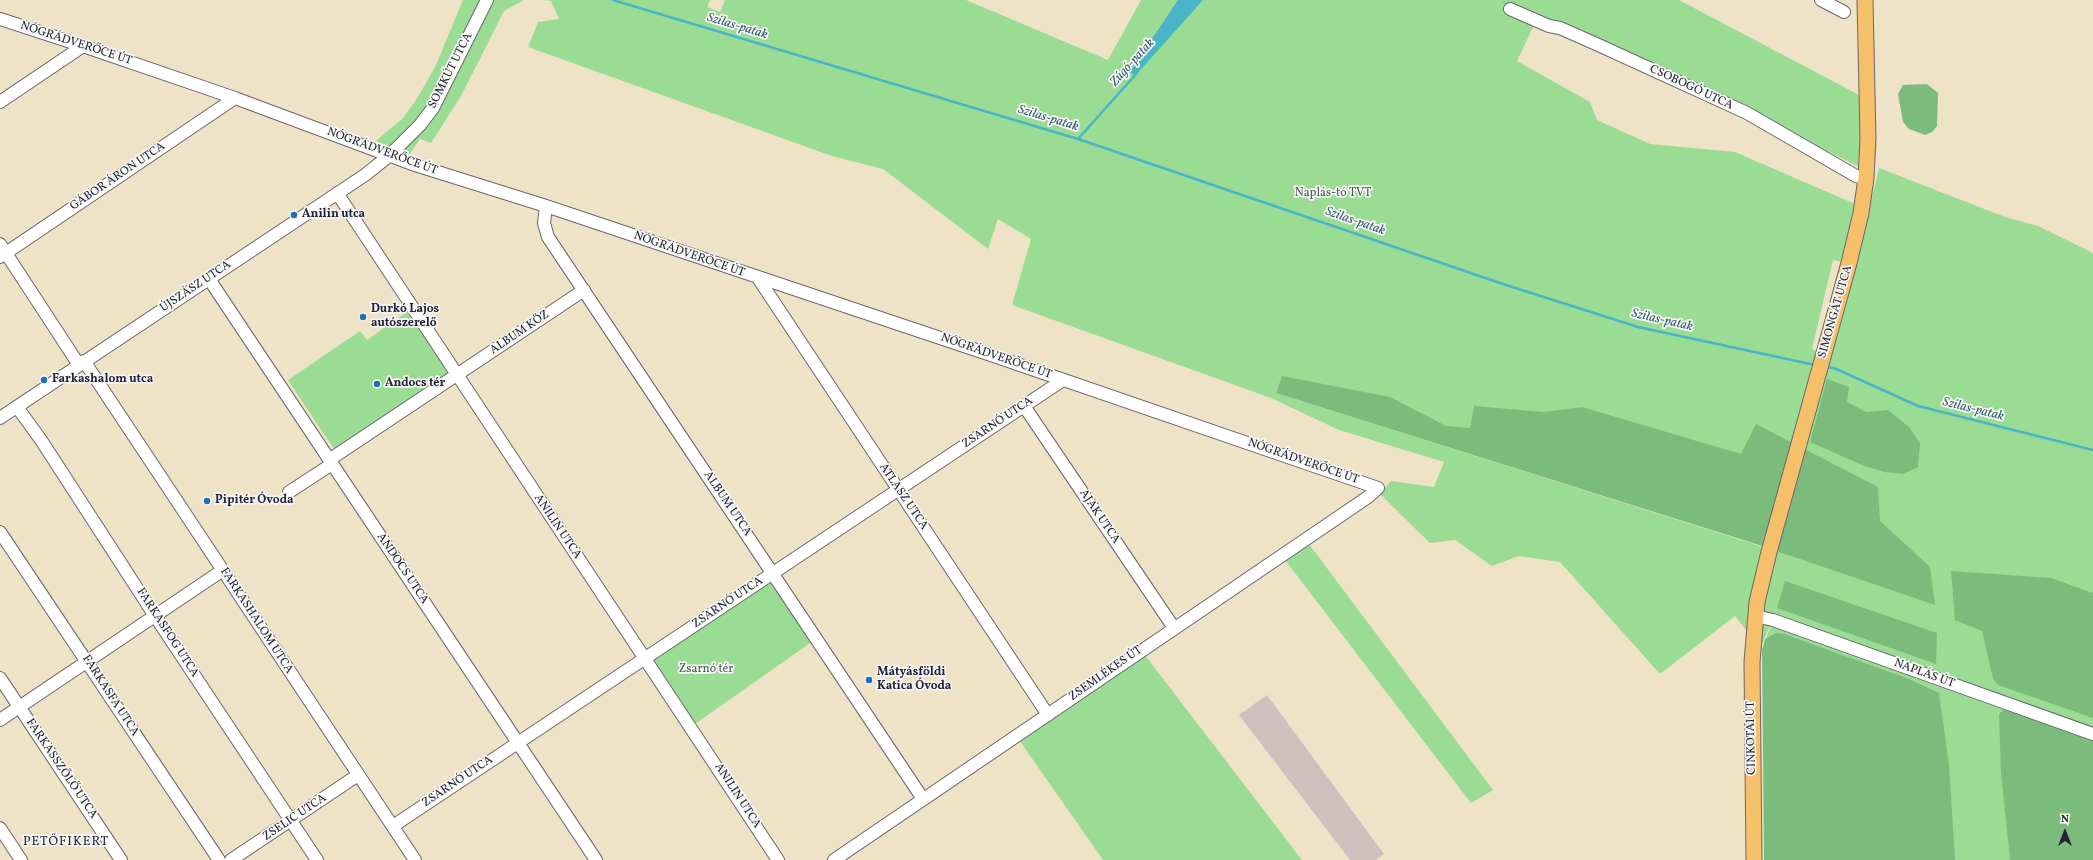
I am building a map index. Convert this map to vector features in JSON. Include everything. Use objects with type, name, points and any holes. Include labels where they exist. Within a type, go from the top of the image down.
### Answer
[{"type":"main road","name":"SIMONGÁT UTCA","points":[[1755,616],[1769,552],[1849,263],[1861,213],[1866,178],[1868,138],[1865,0]]},
{"type":"main road","name":"CINKOTAI ÚT","points":[[1754,860],[1751,712],[1755,616]]},
{"type":"street","name":"SOMKÚT UTCA","points":[[390,155],[420,125],[433,108],[487,0]]},
{"type":"street","points":[[1821,0],[1844,12]]},
{"type":"street","name":"CSOBOGÓ UTCA","points":[[1510,9],[1549,26],[1560,28],[1747,113],[1856,176],[1866,178]]},
{"type":"street","name":"NÓGRÁDVERŐCE ÚT","points":[[0,20],[83,46],[235,98],[417,166],[546,206],[1378,488]]},
{"type":"street","points":[[0,102],[83,46]]},
{"type":"street","name":"GÁBOR ÁRON UTCA","points":[[2,251],[235,98]]},
{"type":"street","name":"ÚJSZÁSZ UTCA","points":[[0,418],[337,193],[390,155]]},
{"type":"street","name":"ANILIN UTCA","points":[[337,193],[456,376],[690,725],[778,860]]},
{"type":"street","name":"ALBUM UTCA","points":[[546,206],[544,216],[545,229],[584,290],[923,799]]},
{"type":"street","name":"FARKASHALOM UTCA","points":[[2,251],[223,570],[415,860]]},
{"type":"street","name":"ATLASZ UTCA","points":[[758,278],[1048,715]]},
{"type":"street","name":"ANDOCS UTCA","points":[[209,279],[596,860]]},
{"type":"street","name":"ALBUM KÖZ","points":[[456,376],[584,290]]},
{"type":"street","points":[[289,492],[456,376]]},
{"type":"street","name":"ZSARNÓ UTCA","points":[[393,826],[1063,380]]},
{"type":"street","name":"AJAK UTCA","points":[[1024,406],[1174,628]]},
{"type":"street","name":"FARKASFOG UTCA","points":[[17,407],[41,440],[155,616],[317,860]]},
{"type":"street","name":"ZSEMLÉKES ÚT","points":[[834,860],[1174,628],[1362,502],[1378,488]]},
{"type":"street","name":"FARKASFA UTCA","points":[[0,532],[219,860]]},
{"type":"street","points":[[0,720],[223,570]]},
{"type":"street","name":"NAPLÁS ÚT","points":[[1755,616],[1773,620],[2093,734]]},
{"type":"street","name":"FARKASSZŐLŐ UTCA","points":[[0,678],[121,860]]},
{"type":"street","name":"ZSELIC UTCA","points":[[231,860],[358,775]]},
{"type":"street","points":[[0,828],[21,860]]},
{"type":"shaded area","points":[[1267,695],[1384,854],[1376,860],[1350,860],[1239,715]]},
{"type":"green space","points":[[463,0],[524,0],[504,11],[461,96],[431,143],[420,139],[410,154],[376,141],[403,118],[418,97],[436,65]]},
{"type":"green space","name":"Naplás-tó TVT","points":[[543,0],[710,0],[707,7],[720,12],[725,0],[966,0],[1108,60],[1141,0],[1679,0],[1861,96],[1860,167],[1558,22],[1535,23],[1517,61],[1590,102],[1597,120],[1650,144],[1735,152],[1855,204],[1843,262],[1833,260],[1812,349],[1830,355],[1866,204],[1871,201],[1879,168],[2005,217],[2038,226],[2093,253],[2093,860],[1766,860],[1766,639],[1777,610],[1762,644],[1762,650],[1735,616],[1660,674],[1560,562],[1519,556],[1492,566],[1455,540],[1430,543],[1380,494],[1391,481],[1434,487],[1444,462],[1339,430],[1271,398],[1012,305],[1031,239],[998,219],[988,249],[883,169],[832,156],[528,47],[538,22],[559,19],[551,1]],"holes":[[[1281,380],[1752,537],[1779,552],[1276,393]]]},
{"type":"green space","points":[[1927,84],[1938,93],[1937,126],[1932,132],[1925,135],[1909,129],[1903,122],[1898,94],[1903,85]]},
{"type":"green space","points":[[408,311],[451,376],[336,452],[288,380],[360,331],[367,340]]},
{"type":"green space","points":[[1282,376],[1390,397],[1446,426],[1470,428],[1474,406],[1544,412],[1582,407],[1741,454],[1756,424],[1878,487],[1880,521],[1930,567],[1935,605],[1756,544],[1276,393]]},
{"type":"green space","points":[[1827,379],[1849,387],[1847,402],[1866,412],[1888,410],[1909,427],[1920,443],[1918,467],[1903,474],[1884,472],[1862,465],[1810,442]]},
{"type":"green space","points":[[1309,544],[1493,790],[1471,803],[1285,560]]},
{"type":"green space","points":[[1951,571],[2051,578],[2093,593],[2093,718],[1998,685],[1993,679],[1982,631],[1955,620]]},
{"type":"green space","name":"Zsarnó tér","points":[[772,581],[813,641],[695,724],[651,660]]},
{"type":"green space","points":[[1785,581],[1937,633],[1936,664],[1777,608]]},
{"type":"green space","points":[[1776,633],[1784,634],[1909,679],[1939,693],[1949,765],[1955,860],[1764,860],[1762,650],[1765,639]]},
{"type":"green space","points":[[1144,654],[1302,860],[1103,860],[1017,737]]},
{"type":"green space","points":[[2005,708],[2093,740],[2093,860],[2010,860],[2001,772],[1999,714]]},
{"type":"water","points":[[1178,0],[1203,0],[1135,76],[1130,72]]},
{"type":"waterway","name":"Szilas-patak","points":[[613,0],[1078,139],[1506,285],[1638,327],[1815,365]]},
{"type":"waterway","name":"Zúgó-patak","points":[[1078,139],[1137,73]]},
{"type":"waterway","name":"Szilas-patak","points":[[1826,367],[1834,368],[1918,406],[2093,450]]},
{"type":"place","name":"Anilin utca","points":[[294,215]]},
{"type":"place","name":"Durkó Lajos autószerelő","points":[[363,317]]},
{"type":"place","name":"Farkashalom utca","points":[[44,380]]},
{"type":"place","name":"Andocs tér","points":[[377,384]]},
{"type":"place","name":"Pipitér Óvoda","points":[[207,501]]},
{"type":"place","name":"Mátyásföldi Katica Óvoda","points":[[869,680]]},
{"type":"district","name":"PETŐFIKERT","points":[[66,843]]}]
